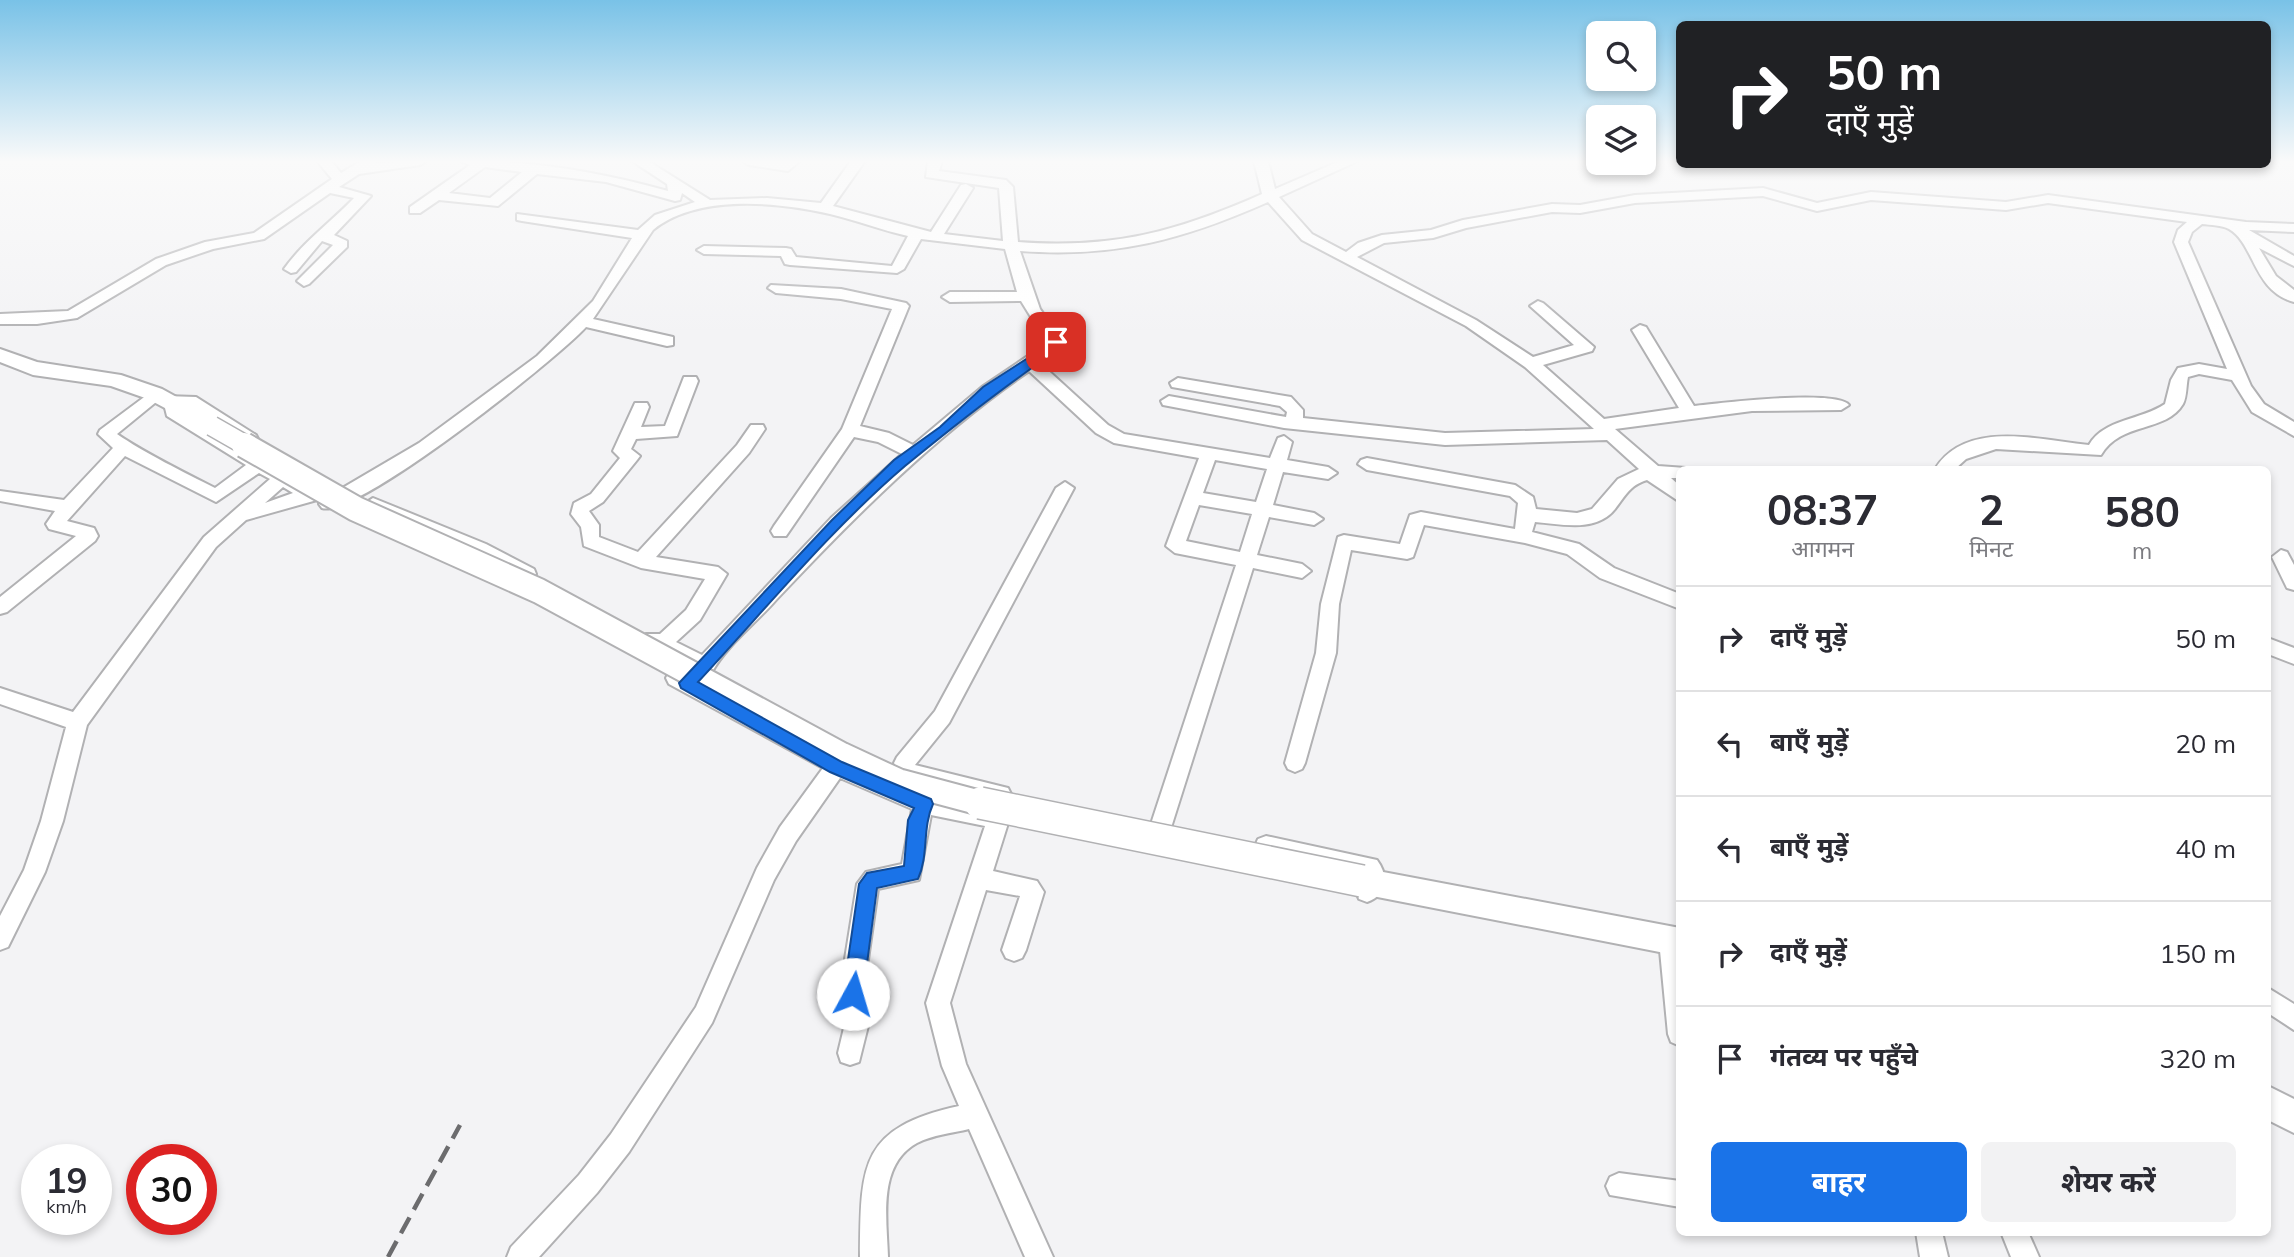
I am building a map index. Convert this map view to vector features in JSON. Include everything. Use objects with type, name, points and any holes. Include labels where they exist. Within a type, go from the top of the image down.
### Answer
[{"type":"main road","points":[[3,360],[33,368],[114,380],[163,397],[356,509],[539,591],[842,755],[898,781],[953,798],[1675,941]]},
{"type":"main road","points":[[2271,1102],[2294,1117]]},
{"type":"street","points":[[0,319],[37,319],[78,313],[161,262],[210,245],[259,236],[280,220]]},
{"type":"street","points":[[291,269],[317,238],[325,236],[341,220]]},
{"type":"street","points":[[539,220],[640,235]]},
{"type":"street","points":[[327,505],[350,494],[449,430],[562,346],[613,284],[640,235],[655,220]]},
{"type":"street","points":[[863,220],[916,234],[1075,249],[1125,245],[1161,236],[1203,220]]},
{"type":"street","points":[[934,236],[945,220]]},
{"type":"street","points":[[687,683],[837,523],[988,391],[1053,347],[1056,342],[1037,319],[1027,296],[1009,244],[1007,220]]},
{"type":"street","points":[[1292,220],[1307,237],[1471,323],[1531,363],[1676,492]]},
{"type":"street","points":[[1345,259],[1363,246],[1382,240],[1433,233],[1487,220]]},
{"type":"street","points":[[2199,220],[2185,230],[2181,242],[2202,296],[2229,349],[2237,376],[2258,408],[2294,430]]},
{"type":"street","points":[[2205,220],[2294,228]]},
{"type":"street","points":[[2231,223],[2243,233],[2294,262]]},
{"type":"street","points":[[2243,233],[2264,274],[2294,297]]},
{"type":"street","points":[[704,250],[783,251],[787,252],[790,261],[892,270],[897,269],[916,234]]},
{"type":"street","points":[[304,281],[343,242],[325,236]]},
{"type":"street","points":[[776,288],[841,293],[901,304],[850,430],[780,531]]},
{"type":"street","points":[[950,297],[1027,296]]},
{"type":"street","points":[[1531,363],[1586,347],[1538,306]]},
{"type":"street","points":[[584,322],[667,341]]},
{"type":"street","points":[[1640,330],[1691,414]]},
{"type":"street","points":[[1030,363],[1112,435],[1328,473]]},
{"type":"street","points":[[1947,466],[1954,458],[1980,446],[2000,441],[2095,451],[2104,437],[2148,421],[2171,408],[2178,398],[2178,383],[2183,372],[2199,369],[2237,376]]},
{"type":"street","points":[[629,433],[671,432],[690,381]]},
{"type":"street","points":[[1178,383],[1285,401],[1295,410],[1294,423]]},
{"type":"street","points":[[163,397],[173,412],[181,418],[306,494],[377,531],[539,603],[836,767],[924,804],[1364,893],[1373,870],[1364,864],[1027,800],[908,772],[904,766],[942,716],[1065,488]]},
{"type":"street","points":[[0,607],[89,536],[88,533],[56,525],[67,506],[124,446],[106,434],[163,397],[190,401],[201,406],[299,468],[350,494],[480,549],[705,666]]},
{"type":"street","points":[[1169,401],[1294,423],[1445,439],[1607,430],[1691,414],[1803,403],[1841,405]]},
{"type":"street","points":[[641,407],[622,451],[631,456],[597,498],[580,508],[580,514],[590,525],[590,541],[641,561],[718,575],[702,604],[663,644]]},
{"type":"street","points":[[641,561],[743,449],[757,429]]},
{"type":"street","points":[[850,430],[883,437],[914,453]]},
{"type":"street","points":[[1161,827],[1284,442]]},
{"type":"street","points":[[122,449],[142,455],[192,486],[216,496],[257,466]]},
{"type":"street","points":[[1209,453],[1175,546],[1302,571]]},
{"type":"street","points":[[1367,464],[1516,491],[1527,501],[1528,515],[1524,536]]},
{"type":"street","points":[[1528,515],[1573,520],[1589,517],[1609,506],[1623,484],[1655,473],[1676,472]]},
{"type":"street","points":[[0,939],[34,872],[48,834],[77,722],[210,542],[280,480]]},
{"type":"street","points":[[241,515],[288,504],[306,494]]},
{"type":"street","points":[[4,496],[67,506]]},
{"type":"street","points":[[1192,497],[1314,519]]},
{"type":"street","points":[[1295,763],[1326,653],[1330,604],[1344,542],[1407,552],[1416,520],[1421,518],[1524,536],[1573,549],[1607,573],[1676,600]]},
{"type":"street","points":[[2281,557],[2294,583]]},
{"type":"street","points":[[2271,647],[2294,656]]},
{"type":"street","points":[[0,696],[77,722]]},
{"type":"street","points":[[521,1257],[620,1143],[704,1015],[765,876],[788,834],[836,767]]},
{"type":"street","points":[[850,1053],[861,1006],[852,990],[868,884],[874,879],[911,873],[917,849],[917,820],[924,804]]},
{"type":"street","points":[[998,820],[938,1003],[954,1066],[1039,1257]]},
{"type":"street","points":[[979,878],[1029,888],[1033,892],[1014,950]]},
{"type":"street","points":[[1675,941],[1676,960]]},
{"type":"street","points":[[2271,1001],[2294,1018]]},
{"type":"street","points":[[2271,1100],[2294,1104]]},
{"type":"street","points":[[874,1257],[878,1177],[888,1150],[910,1133],[976,1115]]},
{"type":"street","points":[[1619,1186],[1676,1193]]},
{"type":"street","points":[[1930,1236],[1934,1257]]},
{"type":"street","points":[[2016,1236],[2025,1257]]},
{"type":"railway","points":[[388,1257],[460,1125]]},
{"type":"route","points":[[853,994],[868,884],[874,879],[910,875],[917,849],[917,820],[924,804],[836,767],[724,707],[687,683],[837,523],[900,464],[944,430],[979,398],[1053,347],[1056,342]]}]
